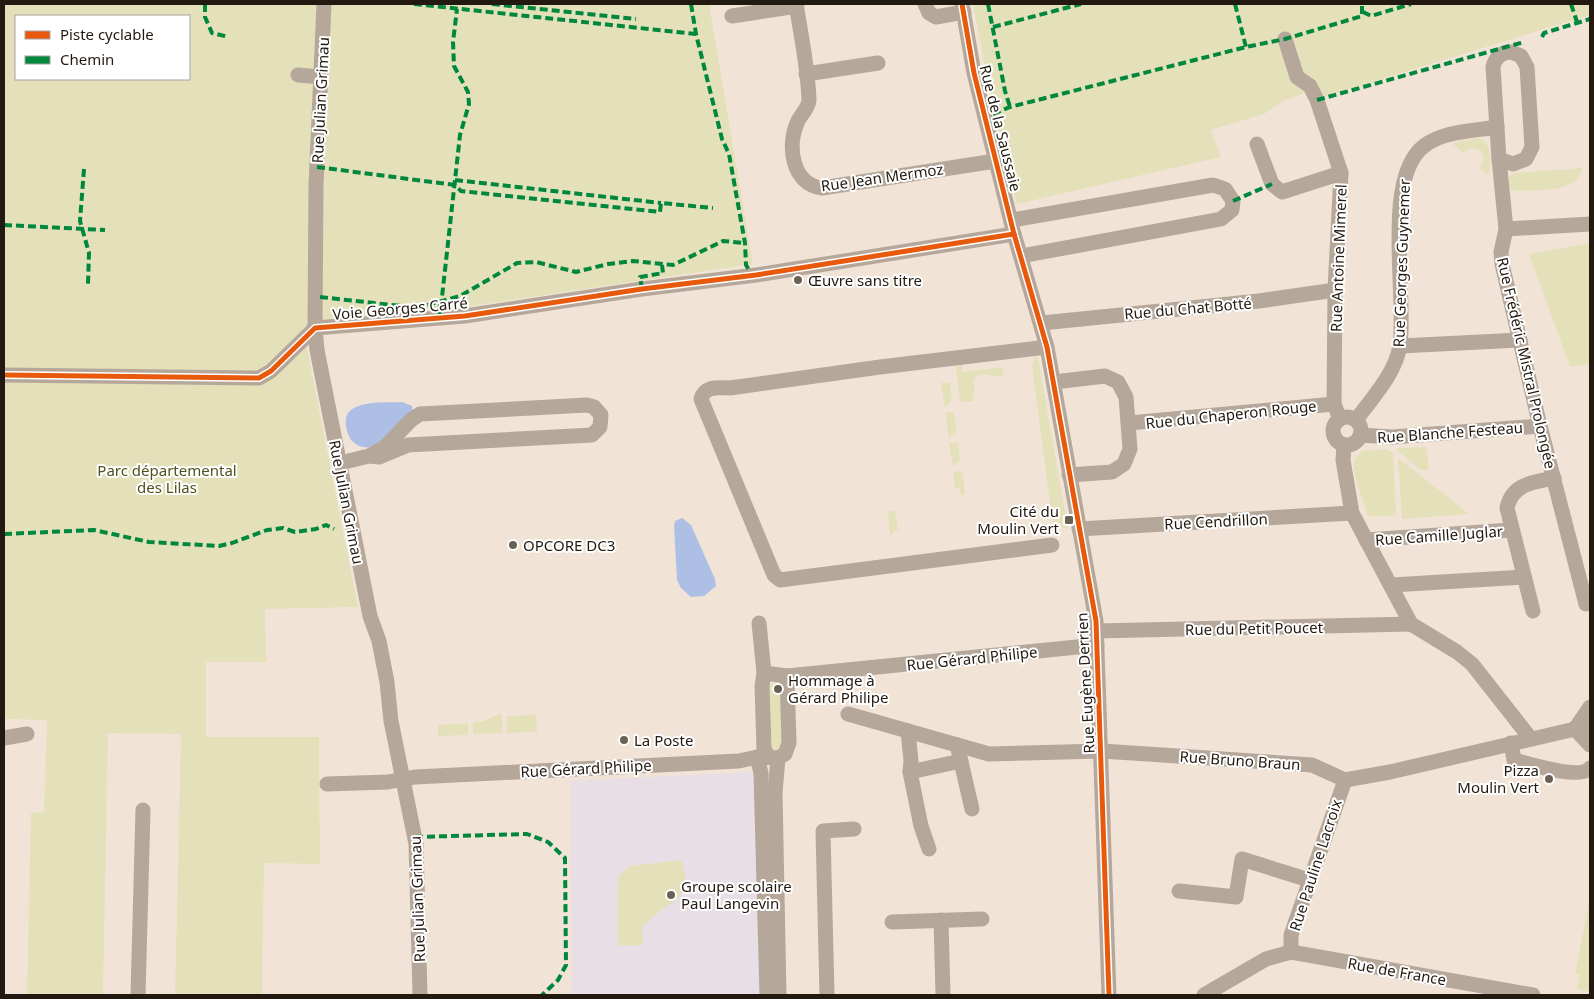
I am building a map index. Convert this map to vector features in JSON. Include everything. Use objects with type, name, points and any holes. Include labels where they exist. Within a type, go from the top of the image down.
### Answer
[{"type":"street","name":"Rue Julian Grimau","points":[[324,4],[316,185],[315,328],[317,350],[370,616],[379,641],[388,682],[391,722],[404,779],[418,858],[420,995]]},
{"type":"street","points":[[925,4],[929,13],[936,17],[963,8]]},
{"type":"street","points":[[732,16],[796,5]]},
{"type":"street","name":"Rue Jean Mermoz","points":[[796,5],[809,103],[797,122],[792,142],[796,172],[815,187],[832,187],[995,161]]},
{"type":"street","name":"Rue de la Saussaie","points":[[963,8],[974,73],[995,161],[1021,256]]},
{"type":"street","name":"Rue Antoine Mimerel","points":[[1285,39],[1297,77],[1310,86],[1316,98],[1341,173],[1335,290],[1334,404],[1340,419]]},
{"type":"street","name":"Rue Frédéric Mistral Prolongée","points":[[1499,159],[1508,163],[1518,163],[1529,156],[1532,147],[1527,66],[1521,56],[1511,52],[1502,54],[1495,61],[1493,67],[1499,159],[1506,229],[1501,252],[1502,264],[1540,426],[1586,604]]},
{"type":"street","points":[[806,74],[878,63]]},
{"type":"street","points":[[298,75],[321,77]]},
{"type":"street","name":"Rue Georges Guynemer","points":[[1356,420],[1393,368],[1400,346],[1400,211],[1402,183],[1406,170],[1423,146],[1434,140],[1497,127]]},
{"type":"street","points":[[1257,144],[1272,184],[1282,192],[1341,173]]},
{"type":"street","name":"Voie Georges Carré","points":[[4,374],[259,378],[271,371],[315,328],[465,316],[642,289],[756,275],[1013,227],[1213,185],[1225,189],[1233,200],[1232,210],[1221,220],[1021,256]]},
{"type":"street","points":[[1506,229],[1590,224]]},
{"type":"street","name":"Rue Eugène Derrien","points":[[1021,256],[1042,323],[1054,382],[1097,638],[1109,995]]},
{"type":"street","name":"Rue du Chat Botté","points":[[1042,323],[1259,301],[1335,290]]},
{"type":"street","points":[[1400,346],[1520,340]]},
{"type":"street","points":[[1047,347],[880,366],[730,388],[710,388],[702,394],[701,399],[774,575],[780,580],[1052,545]]},
{"type":"street","points":[[1054,382],[1098,376],[1112,378],[1125,391],[1130,449],[1121,467],[1112,472],[1070,475]]},
{"type":"street","name":"Rue du Chaperon Rouge","points":[[1129,423],[1334,404]]},
{"type":"street","points":[[340,463],[369,456],[385,447],[411,420],[420,414],[587,405],[594,407],[601,416],[600,426],[592,435],[408,445],[379,457],[369,456]]},
{"type":"street","points":[[1349,417],[1356,420],[1360,427],[1360,435],[1356,442],[1344,444],[1336,439],[1333,430],[1340,419],[1349,417]]},
{"type":"street","name":"Rue Blanche Festeau","points":[[1360,435],[1385,437],[1540,426]]},
{"type":"street","points":[[1344,444],[1343,460],[1352,513],[1392,585],[1411,624],[1457,652],[1472,664],[1531,739]]},
{"type":"street","points":[[1533,611],[1511,530],[1507,508],[1508,501],[1516,489],[1521,486],[1554,478]]},
{"type":"street","name":"Rue Cendrillon","points":[[1080,529],[1352,513]]},
{"type":"street","name":"Rue Camille Juglar","points":[[1366,540],[1511,530]]},
{"type":"street","points":[[1392,585],[1524,577]]},
{"type":"street","points":[[759,623],[764,673],[762,686],[764,749],[768,757],[776,793],[779,995]]},
{"type":"street","name":"Rue du Petit Poucet","points":[[1097,638],[1411,624]]},
{"type":"street","name":"Rue Gérard Philipe","points":[[764,673],[787,676],[1097,638]]},
{"type":"street","points":[[768,757],[785,754],[789,743],[787,676]]},
{"type":"street","points":[[1590,707],[1583,729],[1590,745]]},
{"type":"street","name":"Rue Bruno Braun","points":[[848,714],[989,754],[1102,751],[1312,765],[1345,780]]},
{"type":"street","points":[[1345,780],[1374,773],[1390,772],[1511,743],[1583,729]]},
{"type":"street","points":[[908,731],[911,761],[910,772],[921,826],[929,849]]},
{"type":"street","points":[[4,738],[27,734]]},
{"type":"street","points":[[1511,743],[1514,760],[1570,773],[1583,773],[1590,768]]},
{"type":"street","points":[[957,745],[972,809]]},
{"type":"street","points":[[766,995],[761,773],[768,757]]},
{"type":"street","name":"Rue Gérard Philipe","points":[[327,784],[739,761],[768,757]]},
{"type":"street","points":[[910,772],[961,761]]},
{"type":"street","name":"Rue Pauline Lacroix","points":[[1290,952],[1291,935],[1345,780]]},
{"type":"street","points":[[138,995],[143,810]]},
{"type":"street","points":[[827,995],[823,831],[854,829]]},
{"type":"street","points":[[1179,891],[1236,898],[1242,859],[1309,880]]},
{"type":"street","points":[[892,922],[982,919]]},
{"type":"street","points":[[941,920],[943,995]]},
{"type":"street","points":[[1204,995],[1266,959],[1290,952]]},
{"type":"street","name":"Rue de France","points":[[1290,952],[1533,995]]},
{"type":"street","points":[[420,995],[431,995]]},
{"type":"shaded area","name":"Groupe scolaire Paul Langevin","points":[[750,772],[772,773],[767,779],[774,995],[572,995],[570,781]]},
{"type":"green space","name":"Parc départemental des Lilas","points":[[4,4],[709,4],[753,264],[424,313],[335,318],[303,328],[358,607],[265,609],[266,662],[206,662],[206,737],[319,737],[320,864],[264,863],[262,995],[175,995],[181,734],[108,733],[103,995],[27,995],[31,813],[44,812],[47,720],[4,719]]},
{"type":"green space","points":[[973,4],[1590,4],[1590,15],[1320,98],[1319,94],[1307,97],[1305,93],[1285,100],[1264,114],[1211,130],[1221,157],[1017,204],[994,116]]},
{"type":"green space","points":[[1478,138],[1486,143],[1490,152],[1490,172],[1487,175],[1479,168],[1484,159],[1481,151],[1470,148],[1463,153],[1452,143]]},
{"type":"green space","points":[[1582,168],[1579,177],[1573,183],[1564,187],[1515,191],[1509,187],[1509,177],[1513,173]]},
{"type":"green space","points":[[1590,243],[1590,363],[1570,367],[1529,254]]},
{"type":"green space","points":[[1035,356],[1038,358],[1068,529],[1054,525],[1052,518],[1032,366]]},
{"type":"green space","points":[[962,362],[963,372],[1003,367],[1004,375],[989,377],[989,374],[979,375],[973,380],[975,394],[972,394],[975,398],[973,398],[973,401],[960,402],[956,367]]},
{"type":"green space","points":[[950,382],[952,400],[945,408],[941,383]]},
{"type":"green space","points":[[954,412],[957,430],[949,438],[945,413]]},
{"type":"green space","points":[[958,442],[960,460],[953,467],[949,443]]},
{"type":"green space","points":[[1426,447],[1429,468],[1425,471],[1419,469],[1397,450],[1399,448]]},
{"type":"green space","points":[[1386,449],[1393,453],[1396,515],[1371,517],[1367,514],[1354,473],[1354,460],[1362,451]]},
{"type":"green space","points":[[1398,458],[1469,514],[1402,519]]},
{"type":"green space","points":[[962,471],[965,493],[961,496],[960,488],[955,488],[953,472]]},
{"type":"green space","points":[[889,511],[895,511],[898,529],[890,536],[888,517]]},
{"type":"green space","points":[[775,682],[780,684],[784,745],[777,751],[770,748],[769,685]]},
{"type":"green space","points":[[501,713],[503,733],[473,734],[473,723],[484,721]]},
{"type":"green space","points":[[536,715],[537,732],[507,733],[507,716]]},
{"type":"green space","points":[[468,723],[468,735],[438,736],[438,725]]},
{"type":"green space","points":[[681,860],[685,874],[685,884],[682,893],[642,928],[643,945],[619,946],[617,932],[618,876],[630,866]]},
{"type":"green space","points":[[1590,898],[1590,992],[1577,989],[1580,975],[1575,974]]},
{"type":"water","points":[[402,402],[412,406],[413,411],[385,440],[377,445],[368,447],[360,446],[351,440],[346,426],[347,416],[351,410],[369,403]]},
{"type":"water","points":[[682,518],[691,525],[715,579],[716,586],[704,596],[691,597],[681,588],[677,580],[674,526],[675,521]]},
{"type":"marked path","points":[[205,4],[205,17],[212,33],[229,37]]},
{"type":"marked path","points":[[414,4],[696,34]]},
{"type":"marked path","points":[[492,4],[636,19]]},
{"type":"marked path","points":[[691,4],[696,34],[722,139],[729,154],[745,243],[746,265],[752,275]]},
{"type":"marked path","points":[[988,4],[1005,91],[1010,107]]},
{"type":"marked path","points":[[993,27],[1081,4]]},
{"type":"marked path","points":[[1235,4],[1246,47]]},
{"type":"marked path","points":[[993,114],[1010,107],[1246,47],[1285,39],[1362,16],[1362,4]]},
{"type":"marked path","points":[[1363,12],[1371,16],[1411,4]]},
{"type":"marked path","points":[[1571,4],[1577,22]]},
{"type":"marked path","points":[[441,319],[439,310],[460,135],[469,104],[468,92],[454,66],[453,42],[457,9]]},
{"type":"marked path","points":[[1542,37],[1544,33],[1590,19]]},
{"type":"marked path","points":[[1317,100],[1524,42]]},
{"type":"marked path","points":[[317,167],[455,185],[461,191],[660,212],[661,203],[713,208]]},
{"type":"marked path","points":[[84,169],[80,221],[89,253],[88,284]]},
{"type":"marked path","points":[[455,180],[661,203]]},
{"type":"marked path","points":[[1233,201],[1272,184]]},
{"type":"marked path","points":[[4,225],[105,230]]},
{"type":"marked path","points":[[320,297],[401,306],[424,306],[460,296],[517,263],[536,262],[576,272],[608,264],[633,261],[673,265],[723,241],[745,243]]},
{"type":"marked path","points":[[642,289],[640,277],[663,273],[662,265]]},
{"type":"marked path","points":[[4,534],[94,530],[149,542],[219,546],[267,530],[283,528],[295,532],[316,529],[326,525],[334,529]]},
{"type":"marked path","points":[[415,837],[527,834],[548,842],[565,858],[566,965],[558,980],[542,995]]},
{"type":"cycle path","points":[[962,4],[974,73],[1014,234],[1047,347],[1096,621],[1109,995]]},
{"type":"cycle path","points":[[4,375],[259,378],[271,371],[315,328],[465,316],[642,289],[756,275],[1014,234]]},
{"type":"place","name":"Œuvre sans titre","points":[[798,280]]},
{"type":"place","name":"Cité du Moulin Vert","points":[[1069,520]]},
{"type":"place","name":"OPCORE DC3","points":[[513,545]]},
{"type":"place","name":"Hommage à Gérard Philipe","points":[[778,689]]},
{"type":"place","name":"La Poste","points":[[624,740]]},
{"type":"place","name":"Pizza Moulin Vert","points":[[1549,779]]},
{"type":"place","name":"Groupe scolaire Paul Langevin","points":[[671,895]]}]
